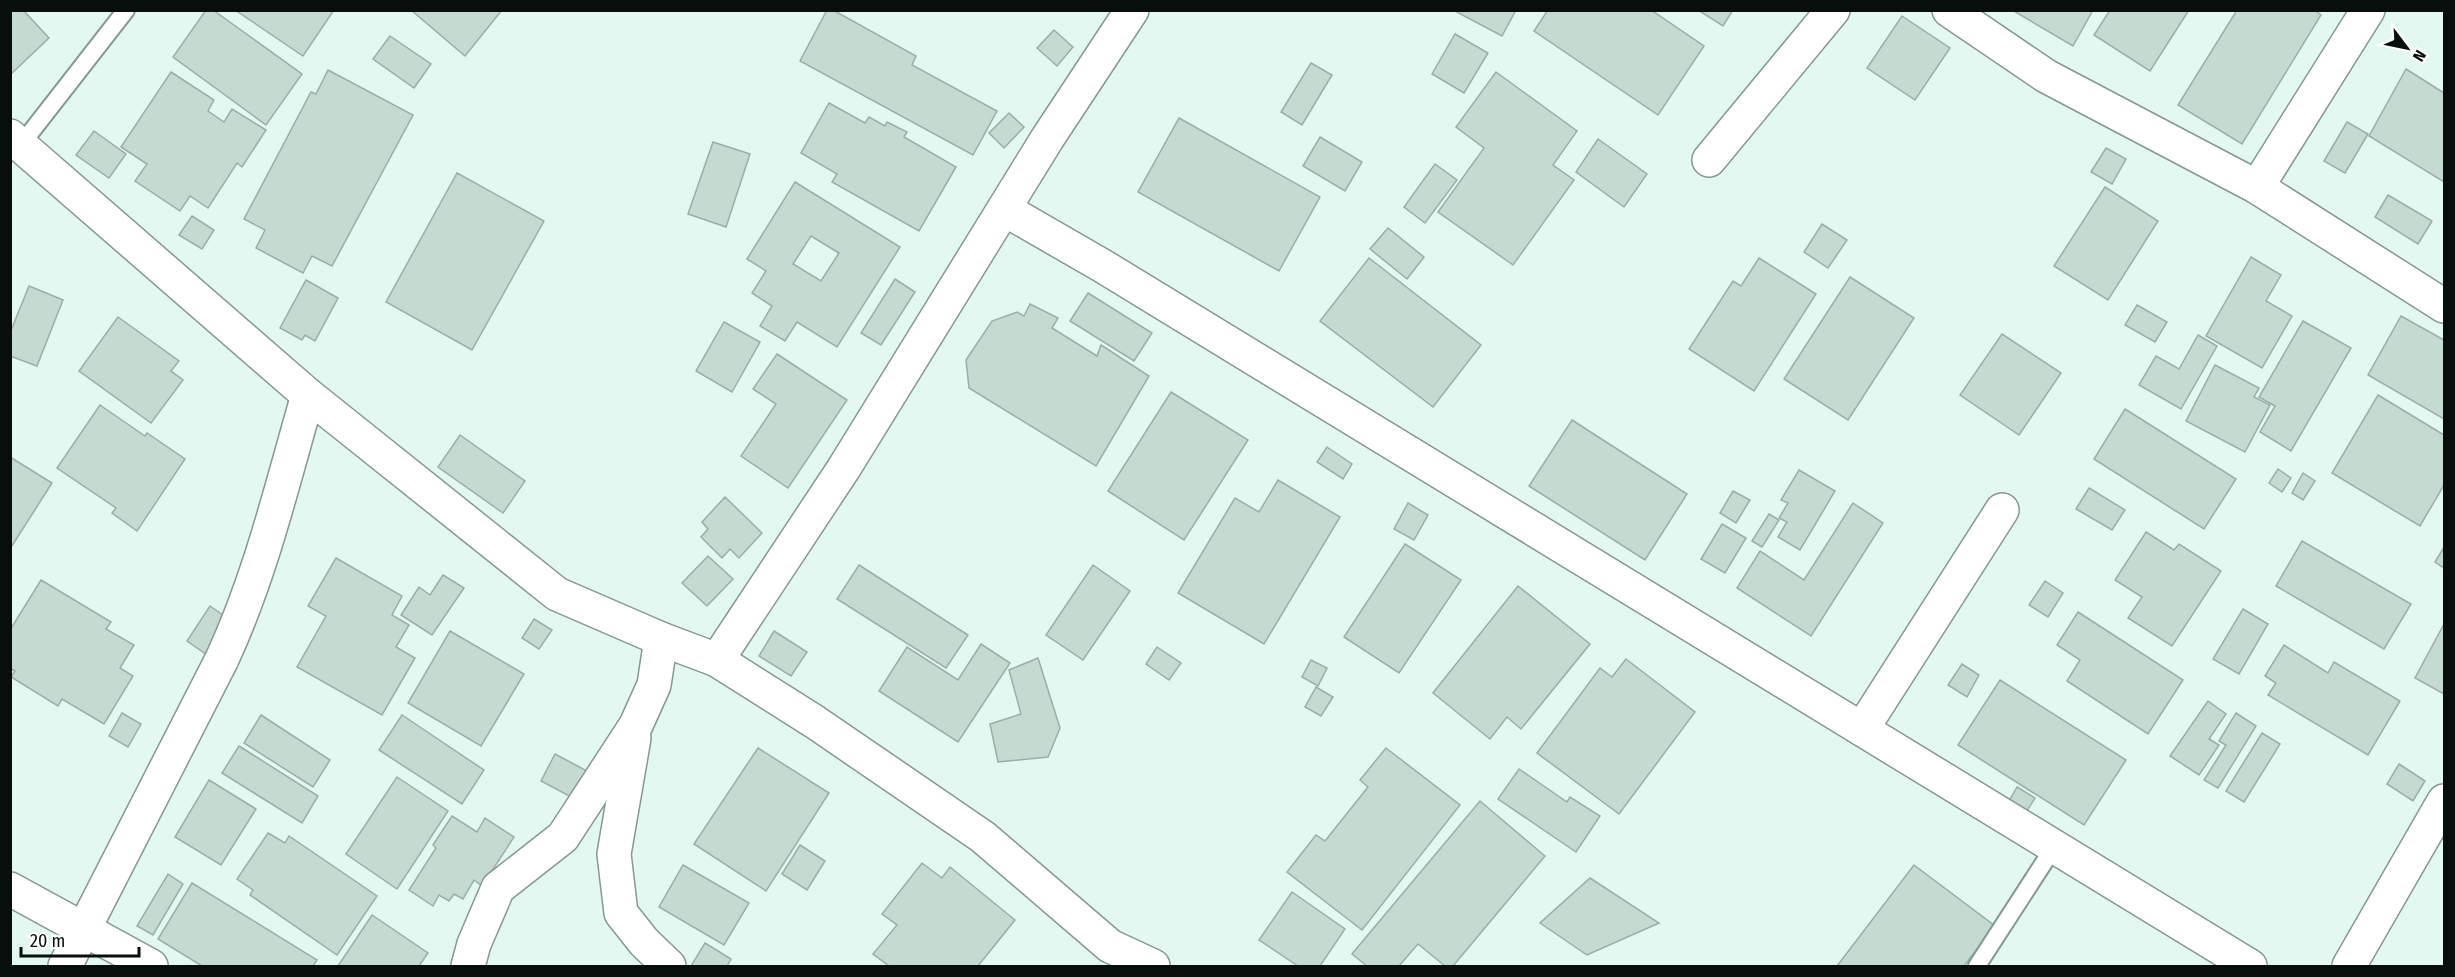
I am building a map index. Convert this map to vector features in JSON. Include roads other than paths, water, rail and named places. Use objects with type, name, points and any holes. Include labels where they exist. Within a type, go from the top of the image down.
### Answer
[{"type":"street","points":[[717,660],[844,468],[1047,138],[1132,10]]},
{"type":"street","points":[[1709,160],[1833,10]]},
{"type":"street","points":[[1949,10],[2046,76],[2257,187],[2445,306]]},
{"type":"street","points":[[2257,187],[2368,10]]},
{"type":"street","points":[[15,141],[308,395],[557,594],[661,639],[717,660],[815,722],[983,837],[1110,946],[1153,966]]},
{"type":"street","points":[[1004,209],[1101,265],[2250,966]]},
{"type":"street","points":[[65,966],[222,659],[243,612],[257,575],[308,395]]},
{"type":"street","points":[[1862,729],[2002,510]]},
{"type":"street","points":[[468,966],[474,944],[498,888],[563,837],[636,725],[654,685],[661,639]]},
{"type":"street","points":[[636,725],[614,854],[621,913],[644,942],[669,966]]},
{"type":"street","points":[[2349,966],[2445,801]]},
{"type":"street","points":[[10,889],[151,966]]},
{"type":"lane","points":[[15,141],[126,10]]},
{"type":"lane","points":[[1977,966],[2054,847]]}]
